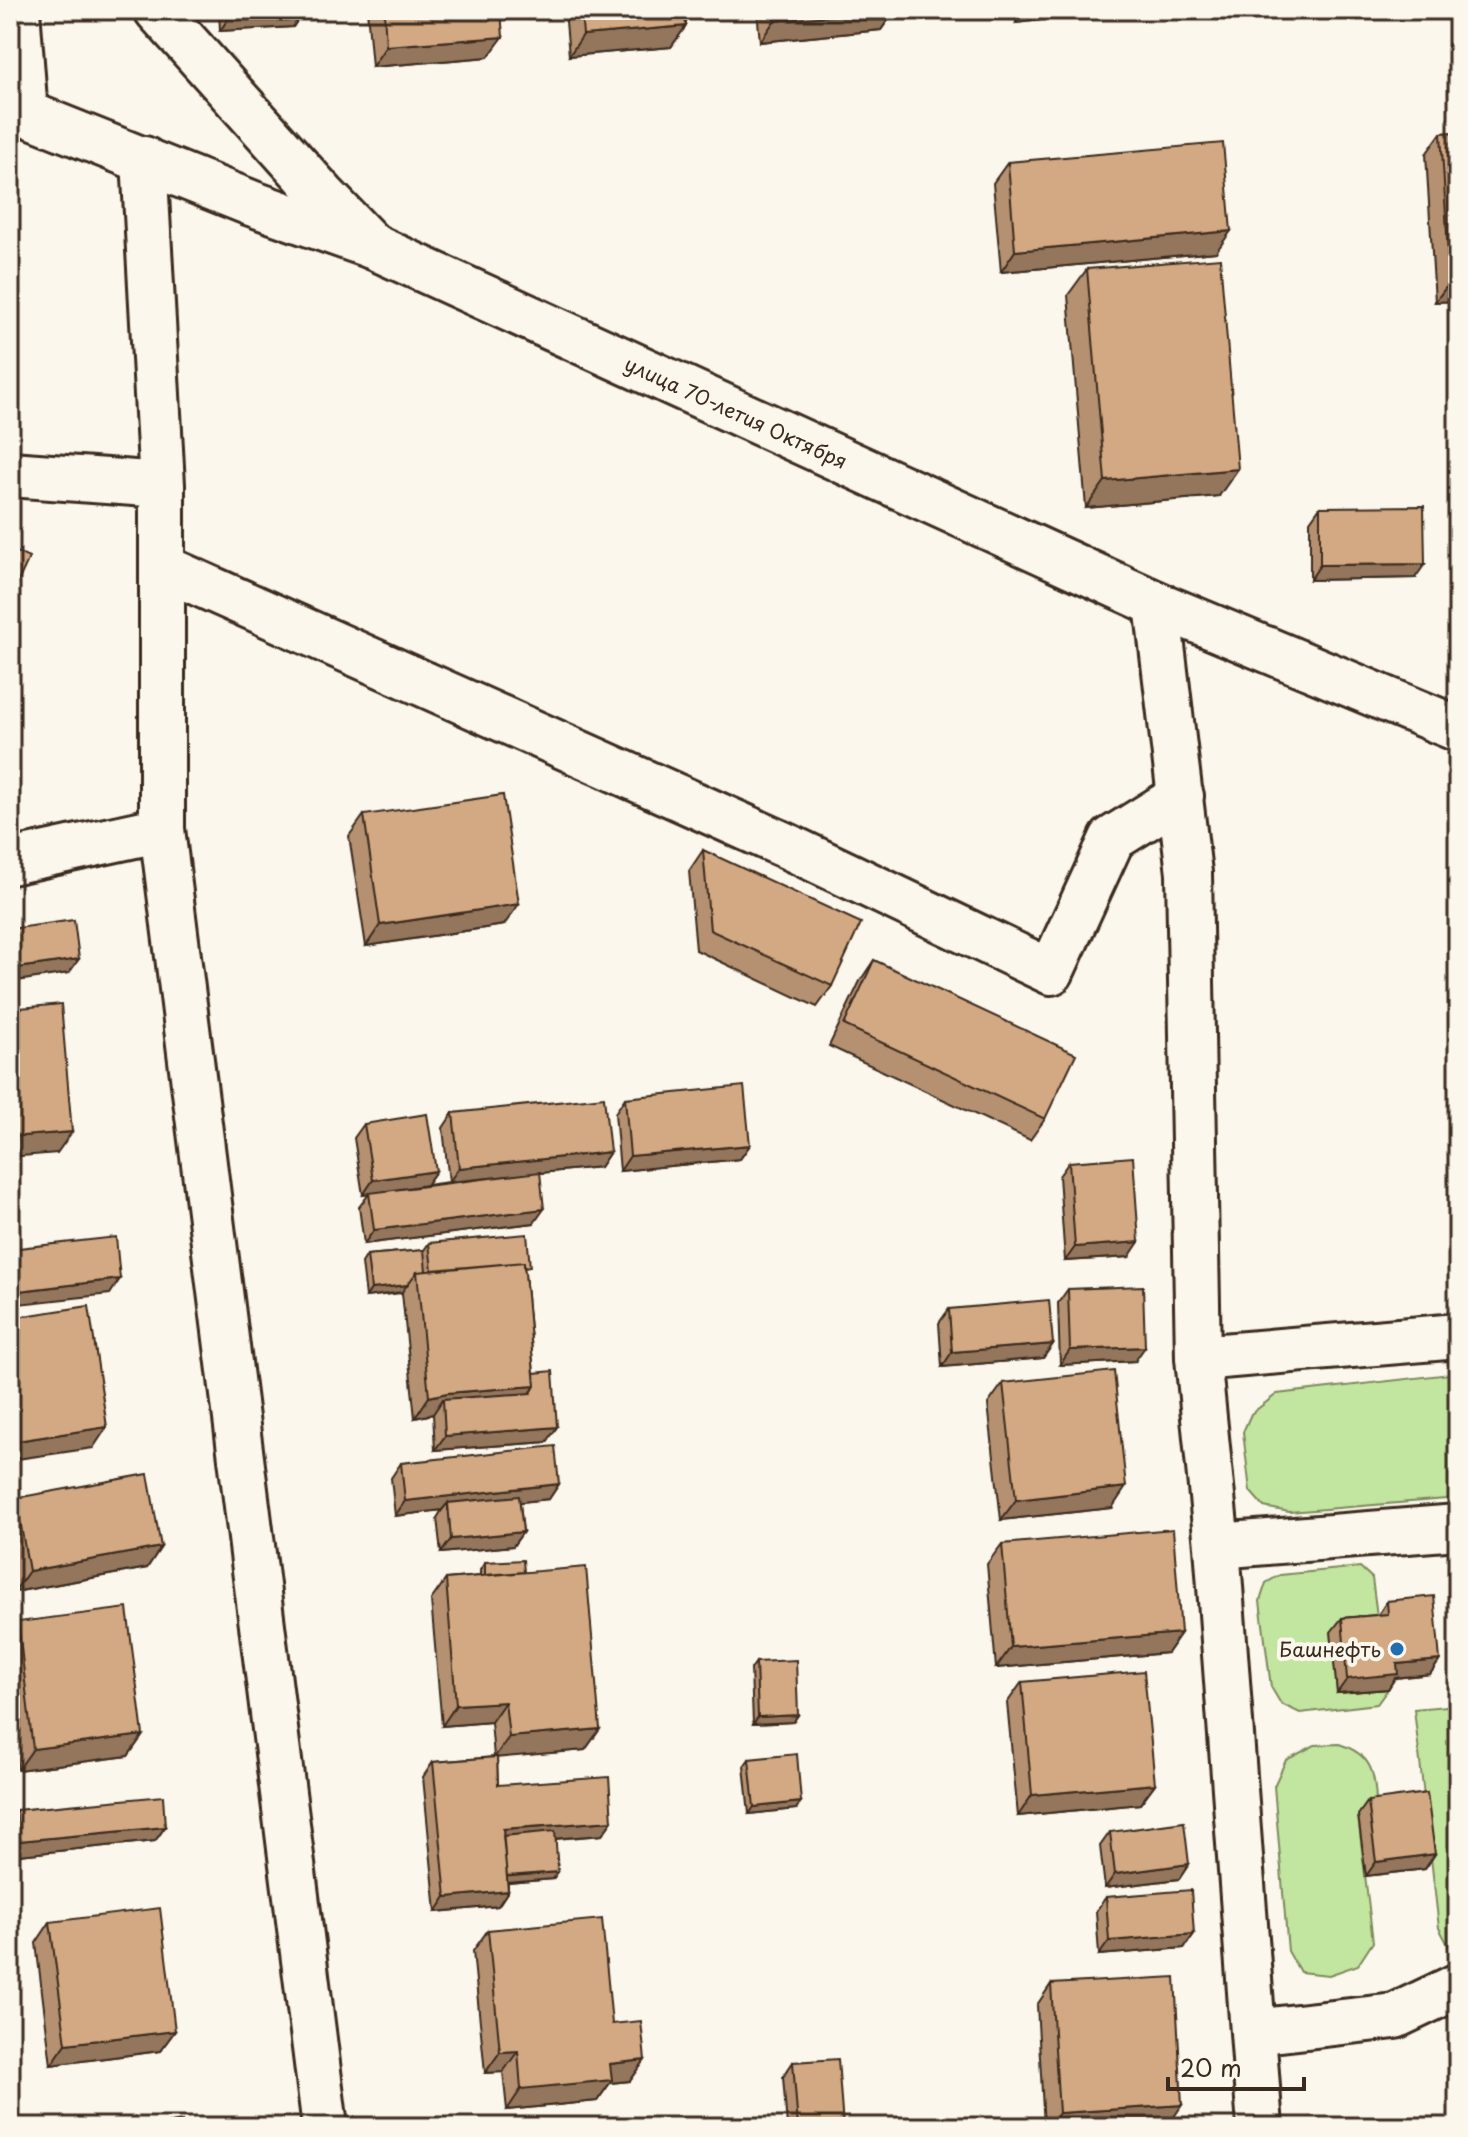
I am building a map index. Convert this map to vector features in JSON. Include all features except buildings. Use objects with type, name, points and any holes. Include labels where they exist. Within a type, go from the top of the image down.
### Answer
[{"type":"street","points":[[17,10],[17,110]]},
{"type":"street","points":[[157,10],[372,246]]},
{"type":"street","name":"улица 70-летия Октября","points":[[17,110],[251,203],[372,246],[1157,604],[1458,729]]},
{"type":"street","points":[[144,159],[162,485],[162,829],[325,2127]]},
{"type":"street","points":[[10,474],[162,485]]},
{"type":"street","points":[[162,567],[787,846],[1051,972],[1112,839],[1181,796]]},
{"type":"street","points":[[1157,604],[1189,873],[1198,1358],[1217,1546],[1260,2127]]},
{"type":"street","points":[[10,862],[162,829]]},
{"type":"street","points":[[1198,1358],[1458,1336]]},
{"type":"street","points":[[1217,1546],[1458,1527]]},
{"type":"street","points":[[1254,2032],[1395,2016],[1458,1986]]},
{"type":"green space","points":[[1458,1373],[1458,1498],[1289,1512],[1264,1507],[1250,1491],[1243,1432],[1251,1414],[1277,1394]]},
{"type":"green space","points":[[1360,1567],[1372,1578],[1377,1616],[1332,1633],[1337,1693],[1388,1689],[1377,1704],[1300,1713],[1281,1704],[1271,1687],[1260,1601],[1266,1583],[1280,1575]]},
{"type":"green space","points":[[1458,1705],[1458,1953],[1452,1952],[1439,1928],[1414,1709]]},
{"type":"green space","points":[[1339,1744],[1361,1755],[1374,1779],[1377,1813],[1358,1816],[1373,1942],[1358,1965],[1329,1975],[1300,1972],[1288,1951],[1274,1786],[1286,1760],[1315,1745]]},
{"type":"place","name":"Башнефть","points":[[1397,1649]]}]
